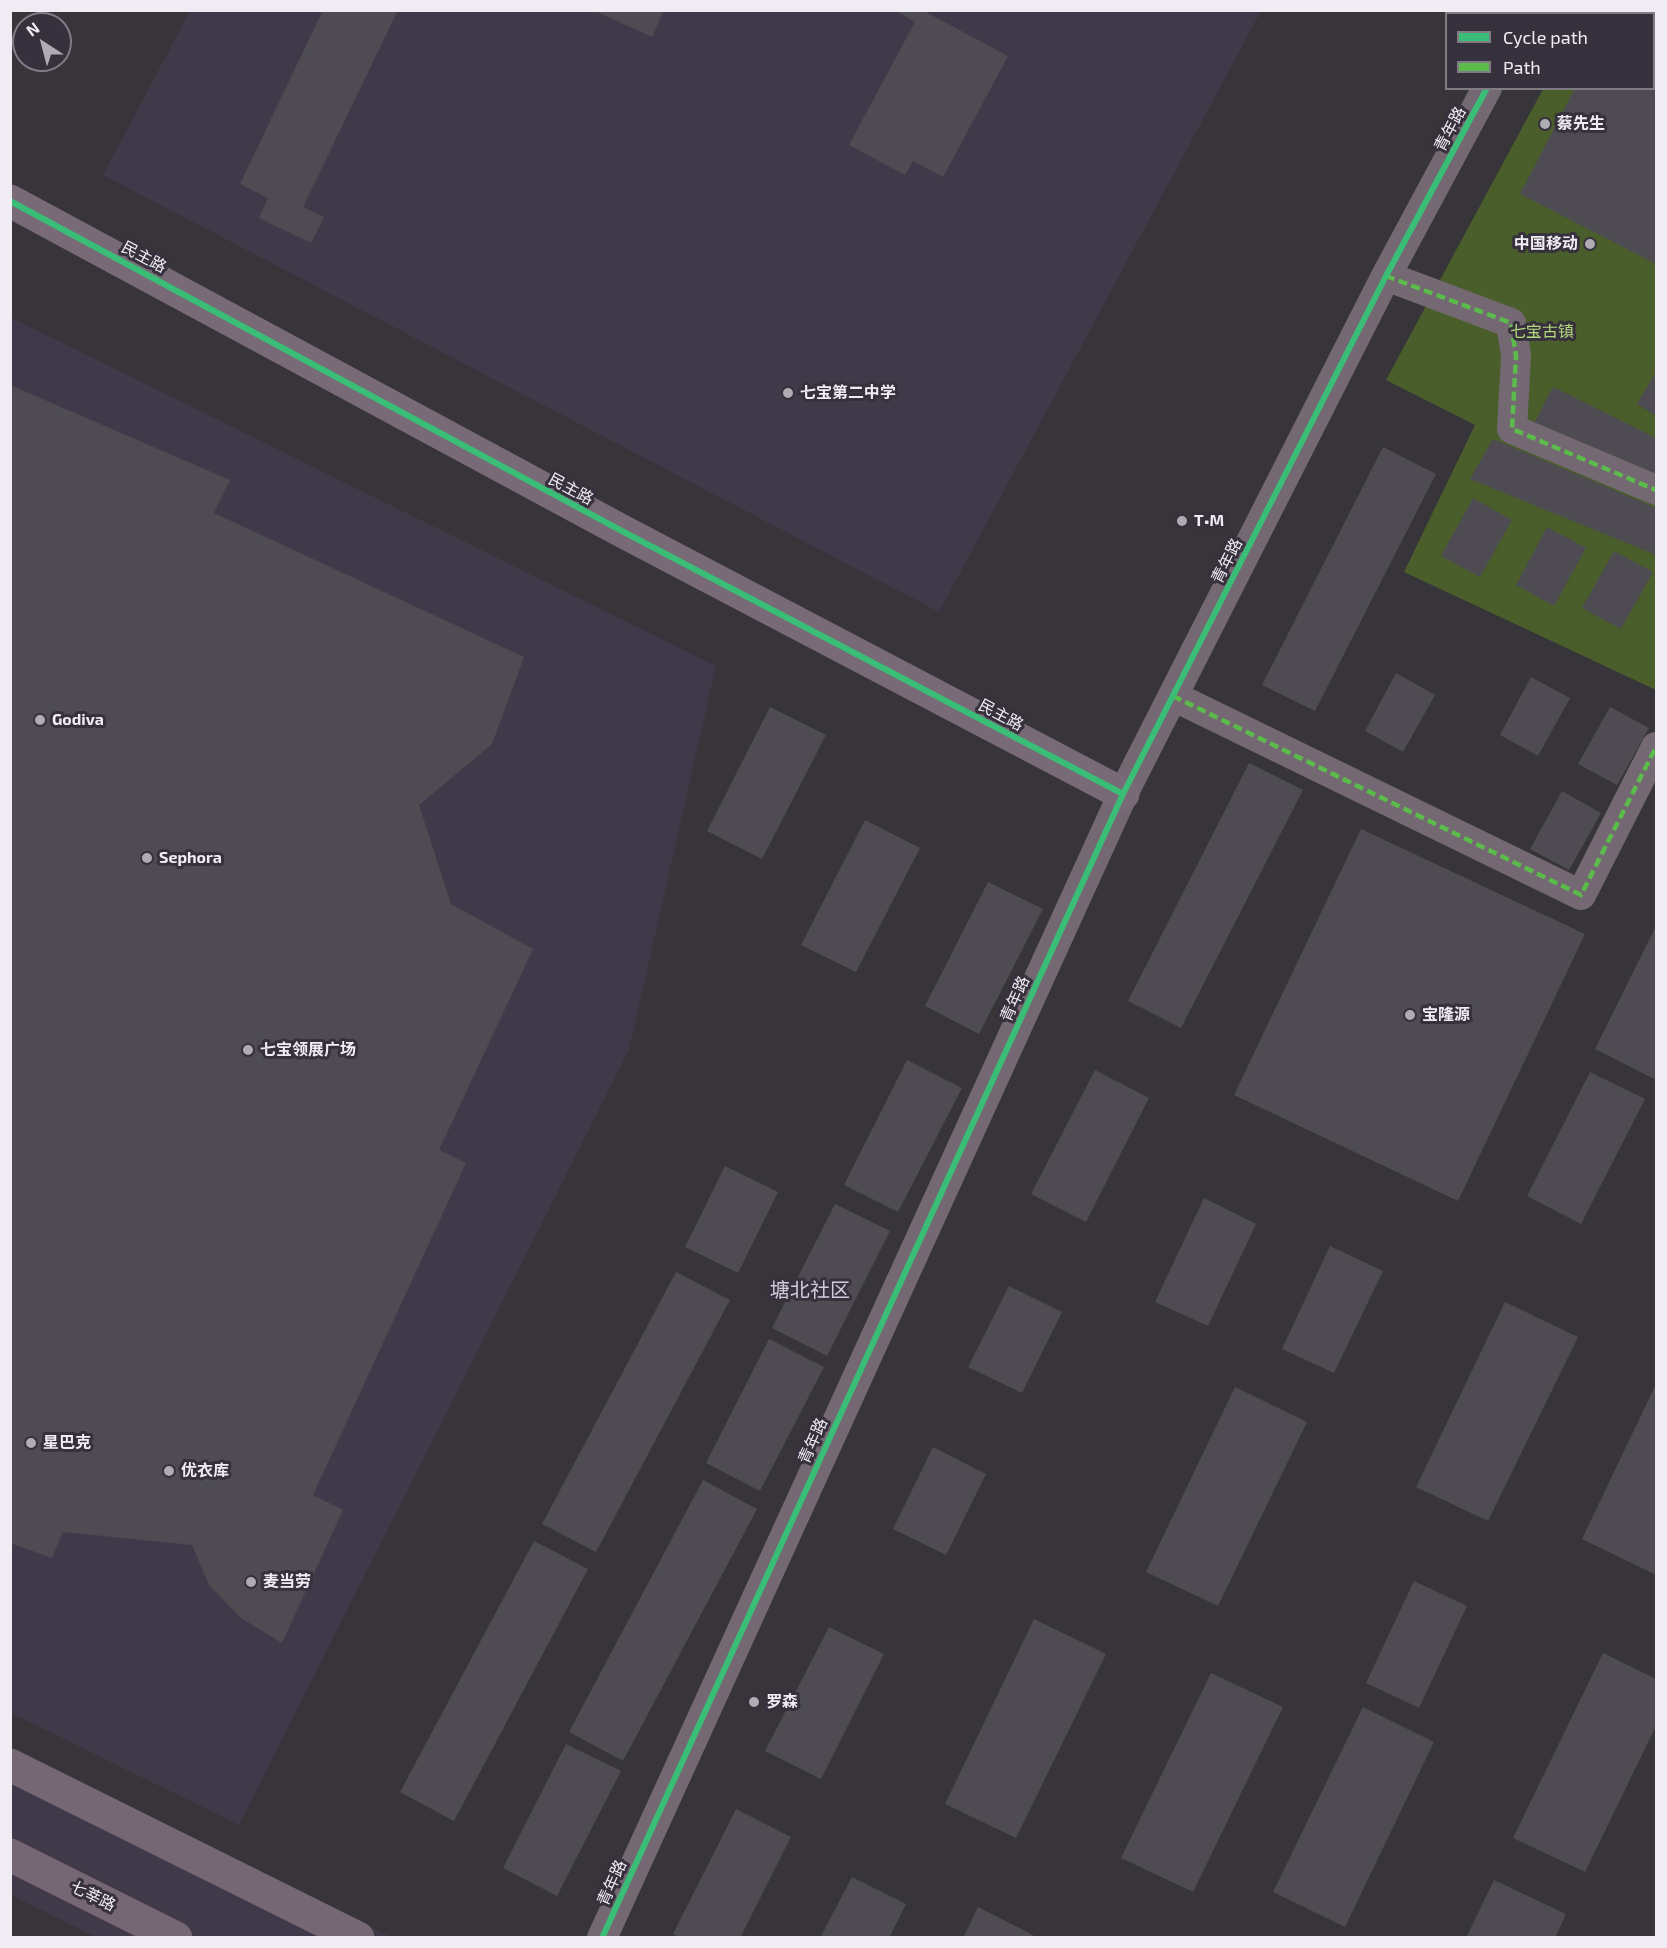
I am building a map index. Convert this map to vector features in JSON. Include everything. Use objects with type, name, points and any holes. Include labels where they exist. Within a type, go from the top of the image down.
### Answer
[{"type":"main road","points":[[10,1765],[358,1938]]},
{"type":"main road","name":"七莘路","points":[[10,1855],[176,1938]]},
{"type":"street","name":"青年路","points":[[602,1938],[1123,794],[1386,276],[1486,90]]},
{"type":"street","name":"民主路","points":[[10,201],[620,530],[1123,794]]},
{"type":"street","points":[[1386,276],[1511,323],[1516,356],[1512,429],[1656,490]]},
{"type":"street","points":[[1173,696],[1581,895],[1656,747]]},
{"type":"shaded area","name":"七宝第二中学","points":[[190,11],[1261,11],[939,612],[103,175]]},
{"type":"shaded area","name":"七宝领展广场","points":[[10,317],[716,666],[629,1050],[239,1825],[11,1713]]},
{"type":"shaded area","points":[[10,1751],[391,1937],[96,1937],[11,1895]]},
{"type":"green space","name":"七宝古镇","points":[[1656,11],[1656,690],[1404,572],[1475,425],[1386,380],[1542,90],[1655,90],[1655,12],[1584,12]]},
{"type":"building","points":[[323,10],[398,10],[303,207],[324,217],[311,243],[259,218],[268,198],[240,184]]},
{"type":"building","points":[[593,10],[664,10],[652,37]]},
{"type":"building","points":[[894,10],[922,10],[1008,56],[943,177],[913,161],[905,175],[849,145],[915,22]]},
{"type":"building","points":[[1615,10],[1656,10],[1656,264],[1520,194],[1574,90],[1655,90],[1655,12],[1614,12]]},
{"type":"building","points":[[1656,372],[1656,416],[1637,404]]},
{"type":"building","name":"七宝领展广场","points":[[10,385],[230,480],[214,513],[524,657],[492,744],[419,805],[451,904],[533,949],[439,1150],[466,1163],[313,1495],[343,1510],[282,1643],[241,1618],[209,1585],[192,1545],[63,1532],[52,1558],[10,1543]]},
{"type":"building","points":[[1553,387],[1656,438],[1656,478],[1533,425]]},
{"type":"building","points":[[1493,439],[1656,508],[1656,555],[1470,479]]},
{"type":"building","points":[[1383,447],[1436,474],[1315,711],[1262,685]]},
{"type":"building","points":[[1473,498],[1512,520],[1480,577],[1441,556]]},
{"type":"building","points":[[1547,527],[1586,548],[1554,606],[1516,585]]},
{"type":"building","points":[[1614,551],[1653,572],[1621,629],[1582,608]]},
{"type":"building","points":[[1396,673],[1435,695],[1403,752],[1365,731]]},
{"type":"building","points":[[1531,677],[1570,698],[1538,756],[1500,735]]},
{"type":"building","points":[[770,707],[826,735],[762,859],[707,831]]},
{"type":"building","points":[[1610,707],[1649,728],[1617,785],[1578,764]]},
{"type":"building","points":[[1249,763],[1303,790],[1181,1028],[1128,1001]]},
{"type":"building","points":[[1562,791],[1601,813],[1569,870],[1530,849]]},
{"type":"building","points":[[865,820],[920,848],[856,972],[801,945]]},
{"type":"building","name":"宝隆源","points":[[1361,829],[1585,934],[1458,1201],[1234,1095]]},
{"type":"building","points":[[988,882],[1043,909],[979,1034],[925,1006]]},
{"type":"building","points":[[1656,926],[1656,1080],[1595,1049]]},
{"type":"building","points":[[907,1060],[962,1088],[898,1212],[844,1185]]},
{"type":"building","points":[[1095,1070],[1149,1098],[1086,1222],[1031,1194]]},
{"type":"building","points":[[1590,1072],[1645,1099],[1581,1224],[1527,1196]]},
{"type":"building","points":[[725,1166],[778,1192],[738,1273],[685,1247]]},
{"type":"building","points":[[1204,1198],[1256,1224],[1208,1326],[1155,1302]]},
{"type":"building","points":[[835,1204],[890,1231],[827,1356],[772,1328]]},
{"type":"building","points":[[1330,1246],[1383,1271],[1334,1373],[1282,1349]]},
{"type":"building","points":[[676,1272],[730,1300],[596,1552],[542,1524]]},
{"type":"building","points":[[1009,1286],[1062,1312],[1022,1393],[968,1367]]},
{"type":"building","points":[[1505,1302],[1578,1337],[1488,1521],[1416,1487]]},
{"type":"building","points":[[769,1339],[824,1367],[760,1491],[706,1463]]},
{"type":"building","points":[[1656,1384],[1656,1568],[1654,1574],[1582,1539]]},
{"type":"building","points":[[1235,1387],[1307,1422],[1218,1606],[1146,1572]]},
{"type":"building","points":[[933,1447],[986,1474],[946,1555],[893,1529]]},
{"type":"building","points":[[703,1480],[757,1509],[623,1761],[569,1732]]},
{"type":"building","points":[[534,1541],[588,1569],[454,1821],[400,1792]]},
{"type":"building","points":[[1414,1581],[1467,1606],[1419,1708],[1366,1683]]},
{"type":"building","points":[[1034,1619],[1106,1654],[1016,1838],[945,1804]]},
{"type":"building","points":[[829,1627],[884,1654],[821,1779],[765,1751]]},
{"type":"building","points":[[1603,1653],[1656,1679],[1656,1726],[1585,1872],[1513,1838]]},
{"type":"building","points":[[1211,1673],[1283,1707],[1193,1892],[1121,1858]]},
{"type":"building","points":[[1363,1707],[1434,1742],[1345,1927],[1273,1892]]},
{"type":"building","points":[[566,1744],[621,1771],[557,1896],[503,1868]]},
{"type":"building","points":[[736,1809],[791,1837],[740,1938],[680,1938],[673,1934]]},
{"type":"building","points":[[852,1877],[906,1904],[889,1938],[820,1938]]},
{"type":"building","points":[[1494,1880],[1566,1914],[1555,1938],[1466,1938]]},
{"type":"building","points":[[978,1907],[1033,1935],[1032,1938],[963,1938]]},
{"type":"marked path","points":[[1386,276],[1511,323],[1516,356],[1512,429],[1656,490]]},
{"type":"marked path","points":[[1173,696],[1581,895],[1656,747]]},
{"type":"cycle path","points":[[602,1938],[1123,794],[1386,276],[1486,90]]},
{"type":"cycle path","points":[[10,201],[620,530],[1123,794]]},
{"type":"place","name":"蔡先生","points":[[1545,124]]},
{"type":"place","name":"中国移动","points":[[1590,244]]},
{"type":"place","name":"七宝第二中学","points":[[788,393]]},
{"type":"place","name":"T•M","points":[[1182,521]]},
{"type":"place","name":"Godiva","points":[[40,720]]},
{"type":"place","name":"Sephora","points":[[147,858]]},
{"type":"place","name":"宝隆源","points":[[1410,1015]]},
{"type":"place","name":"七宝领展广场","points":[[248,1050]]},
{"type":"place","name":"星巴克","points":[[31,1443]]},
{"type":"place","name":"优衣库","points":[[169,1471]]},
{"type":"place","name":"麦当劳","points":[[251,1582]]},
{"type":"place","name":"罗森","points":[[754,1702]]},
{"type":"district","name":"塘北社区","points":[[810,1290]]}]
